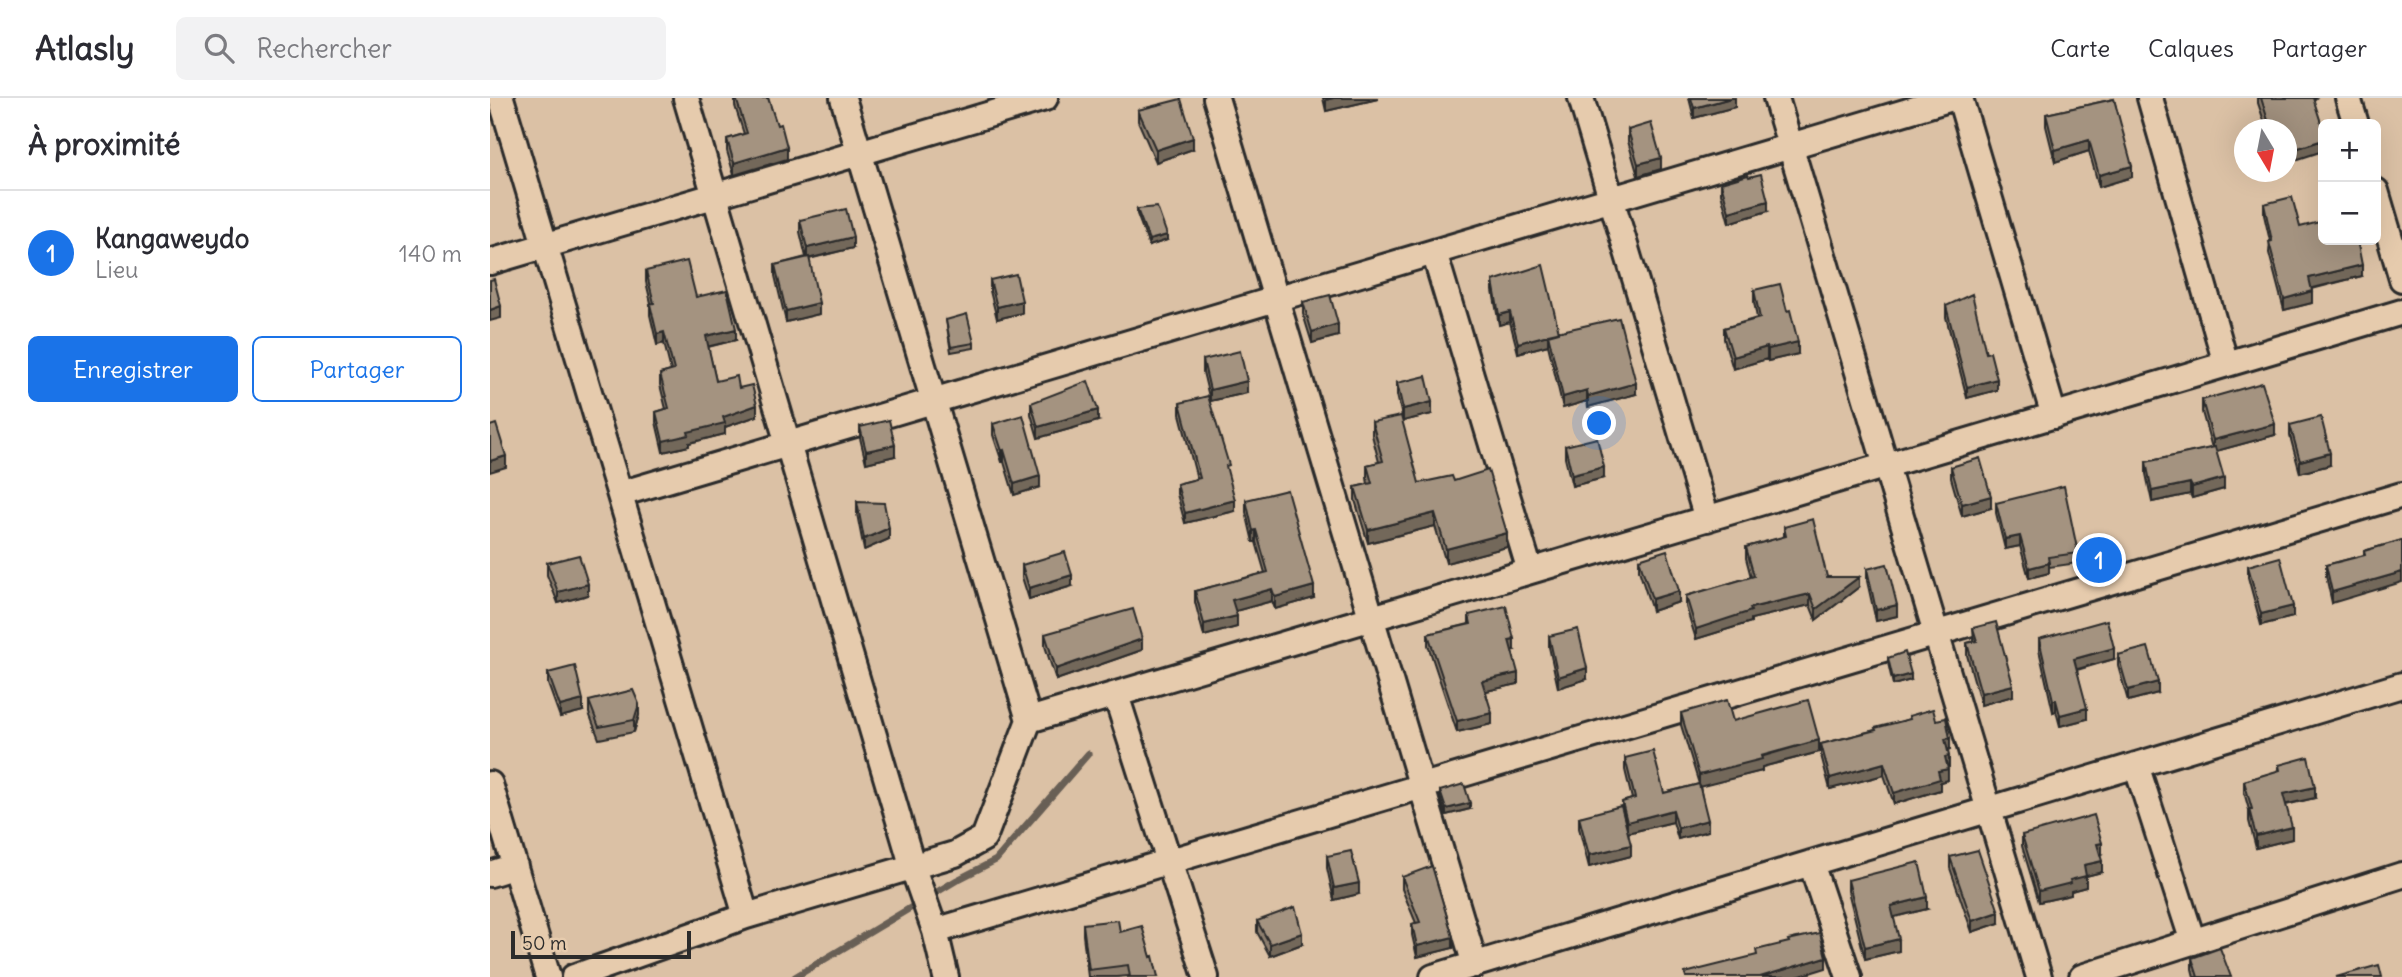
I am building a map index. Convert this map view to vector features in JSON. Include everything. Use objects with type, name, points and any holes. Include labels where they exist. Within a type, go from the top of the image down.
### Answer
[{"type":"street","points":[[501,98],[746,916]]},
{"type":"street","points":[[686,98],[946,977]]},
{"type":"street","points":[[574,977],[746,916],[955,854],[984,838],[1029,720],[843,98]]},
{"type":"street","points":[[1216,98],[1475,965]]},
{"type":"street","points":[[1581,98],[1707,519]]},
{"type":"street","points":[[1776,98],[2039,977]]},
{"type":"street","points":[[620,494],[1952,98]]},
{"type":"street","points":[[1960,98],[2054,416]]},
{"type":"street","points":[[2150,98],[2226,364]]},
{"type":"street","points":[[2348,98],[2354,119]]},
{"type":"street","points":[[490,262],[1031,100]]},
{"type":"street","points":[[2381,208],[2402,279]]},
{"type":"street","points":[[1434,252],[1530,571]]},
{"type":"street","points":[[1029,720],[2402,312]]},
{"type":"street","points":[[934,931],[2402,495]]},
{"type":"street","points":[[1433,977],[2402,685]]},
{"type":"street","points":[[1116,695],[1206,977]]},
{"type":"street","points":[[2136,765],[2193,942]]},
{"type":"street","points":[[490,784],[548,977]]},
{"type":"street","points":[[1811,863],[1849,977]]},
{"type":"street","points":[[490,874],[514,866]]},
{"type":"street","points":[[2082,977],[2402,876]]},
{"type":"building","points":[[736,98],[768,98],[777,125],[781,124],[787,147],[734,163],[727,139],[747,133]]},
{"type":"building","points":[[1691,98],[1731,98],[1694,108]]},
{"type":"building","points":[[2261,98],[2313,98],[2320,119],[2318,142],[2297,148],[2297,119],[2268,119]]},
{"type":"building","points":[[1181,99],[1193,138],[1156,150],[1138,110]]},
{"type":"building","points":[[2114,99],[2132,166],[2099,175],[2089,140],[2055,150],[2046,114]]},
{"type":"building","points":[[1651,123],[1661,158],[1638,164],[1628,130]]},
{"type":"building","points":[[1761,174],[1768,201],[1729,212],[1721,183]]},
{"type":"building","points":[[2292,197],[2300,227],[2318,222],[2318,245],[2358,245],[2362,265],[2309,278],[2312,291],[2284,299],[2269,242],[2272,241],[2264,204]]},
{"type":"building","points":[[1157,207],[1167,235],[1149,240],[1137,209]]},
{"type":"building","points":[[846,209],[853,237],[807,248],[800,220]]},
{"type":"building","points":[[809,257],[819,303],[786,311],[775,265]]},
{"type":"building","points":[[687,261],[696,297],[727,290],[736,329],[706,336],[716,381],[737,376],[739,388],[752,385],[757,405],[723,417],[725,423],[663,441],[656,412],[669,408],[660,374],[674,370],[664,332],[657,334],[650,304],[654,303],[646,271]]},
{"type":"building","points":[[1543,265],[1559,332],[1518,343],[1510,312],[1499,315],[1493,281]]},
{"type":"building","points":[[1016,274],[1022,301],[997,307],[990,280]]},
{"type":"building","points":[[494,279],[501,306],[490,310],[490,280]]},
{"type":"building","points":[[1780,284],[1798,342],[1733,357],[1724,328],[1760,318],[1754,290]]},
{"type":"building","points":[[1972,294],[1986,353],[1990,352],[1997,379],[1967,387],[1946,306]]},
{"type":"building","points":[[1330,295],[1338,324],[1312,332],[1303,302]]},
{"type":"building","points":[[967,314],[974,343],[951,347],[946,320]]},
{"type":"building","points":[[1619,318],[1636,383],[1588,396],[1587,390],[1563,397],[1548,334]]},
{"type":"building","points":[[1240,351],[1247,381],[1210,390],[1203,360]]},
{"type":"building","points":[[1426,376],[1432,402],[1403,409],[1397,383]]},
{"type":"building","points":[[1088,381],[1098,410],[1038,427],[1031,403]]},
{"type":"building","points":[[2262,383],[2275,424],[2213,440],[2202,400]]},
{"type":"building","points":[[1208,396],[1229,465],[1226,466],[1235,500],[1185,513],[1177,484],[1200,478],[1180,403]]},
{"type":"building","points":[[1023,415],[1040,476],[1014,484],[993,424]]},
{"type":"building","points":[[1401,416],[1419,483],[1452,476],[1454,481],[1488,470],[1507,533],[1446,549],[1435,513],[1368,530],[1355,487],[1372,483],[1367,465],[1383,461],[1372,422]]},
{"type":"building","points":[[2321,417],[2330,453],[2300,461],[2290,425]]},
{"type":"building","points":[[889,420],[895,445],[866,451],[860,427]]},
{"type":"building","points":[[496,424],[506,456],[490,461],[490,426]]},
{"type":"building","points":[[1597,438],[1604,467],[1572,475],[1565,446]]},
{"type":"building","points":[[2215,447],[2224,478],[2192,487],[2190,483],[2152,491],[2146,462]]},
{"type":"building","points":[[1980,458],[1991,496],[1962,504],[1951,467]]},
{"type":"building","points":[[2064,486],[2078,553],[2048,557],[2049,563],[2029,568],[2020,536],[2005,539],[1996,503]]},
{"type":"building","points":[[1287,490],[1314,586],[1275,597],[1272,589],[1232,600],[1237,616],[1204,624],[1195,591],[1268,572],[1256,530],[1253,531],[1246,500]]},
{"type":"building","points":[[857,502],[884,503],[889,528],[864,539]]},
{"type":"building","points":[[1813,519],[1827,577],[1859,577],[1816,609],[1810,594],[1750,608],[1751,611],[1696,629],[1686,596],[1754,576],[1746,547],[1786,536],[1784,527]]},
{"type":"building","points":[[2402,540],[2402,572],[2332,592],[2326,565],[2365,555],[2364,551]]},
{"type":"building","points":[[1667,550],[1679,591],[1652,599],[1639,559]]},
{"type":"building","points":[[1065,552],[1072,575],[1029,588],[1022,565]]},
{"type":"building","points":[[579,555],[588,584],[558,592],[547,563]]},
{"type":"building","points":[[2280,557],[2293,606],[2261,614],[2248,566]]},
{"type":"building","points":[[1887,564],[1897,605],[1876,610],[1867,569]]},
{"type":"building","points":[[1506,606],[1514,639],[1509,640],[1518,673],[1482,681],[1492,713],[1457,721],[1428,634],[1471,624],[1469,615]]},
{"type":"building","points":[[1133,609],[1142,639],[1056,669],[1045,634]]},
{"type":"building","points":[[2107,620],[2114,648],[2074,659],[2087,708],[2060,715],[2056,700],[2053,700],[2039,639]]},
{"type":"building","points":[[1996,622],[2013,685],[1981,693],[1967,643],[1977,641],[1973,628]]},
{"type":"building","points":[[1578,629],[1587,668],[1558,677],[1549,636]]},
{"type":"building","points":[[2148,647],[2158,682],[2128,690],[2118,655]]},
{"type":"building","points":[[1905,652],[1911,674],[1893,679],[1888,658]]},
{"type":"building","points":[[575,666],[583,700],[560,706],[548,673]]},
{"type":"building","points":[[633,690],[639,704],[634,720],[599,727],[589,701]]},
{"type":"building","points":[[1727,700],[1733,721],[1808,700],[1819,740],[1761,756],[1762,759],[1699,775],[1681,713]]},
{"type":"building","points":[[1933,709],[1936,720],[1946,718],[1950,738],[1945,739],[1949,756],[1945,757],[1948,769],[1938,771],[1940,779],[1894,793],[1884,763],[1830,778],[1821,744],[1876,730],[1875,728],[1910,719],[1909,716]]},
{"type":"building","points":[[1653,751],[1664,793],[1699,784],[1708,820],[1678,828],[1673,810],[1627,822],[1622,802],[1635,798],[1625,758]]},
{"type":"building","points":[[2308,757],[2315,787],[2283,794],[2292,827],[2256,836],[2244,781],[2280,770],[2279,765]]},
{"type":"building","points":[[1464,784],[1470,803],[1446,809],[1440,791]]},
{"type":"building","points":[[1621,806],[1631,845],[1589,855],[1579,817]]},
{"type":"building","points":[[2094,815],[2102,843],[2097,844],[2102,861],[2084,865],[2086,876],[2070,880],[2071,883],[2039,891],[2022,835]]},
{"type":"building","points":[[1978,850],[1999,912],[1972,921],[1950,857]]},
{"type":"building","points":[[1351,851],[1359,883],[1334,888],[1327,856]]},
{"type":"building","points":[[1919,862],[1927,897],[1891,906],[1899,939],[1865,947],[1848,880]]},
{"type":"building","points":[[1432,866],[1453,937],[1417,946],[1412,924],[1420,922],[1402,877]]},
{"type":"building","points":[[1295,907],[1302,933],[1270,944],[1257,921]]},
{"type":"building","points":[[1118,920],[1120,932],[1142,926],[1158,977],[1130,977],[1128,965],[1089,970],[1083,924]]},
{"type":"building","points":[[1820,933],[1826,957],[1760,977],[1686,977],[1685,973],[1757,955],[1756,950]]},
{"type":"building","points":[[2220,948],[2231,977],[2198,977],[2192,958]]},
{"type":"building","points":[[2379,965],[2382,977],[2336,977]]},
{"type":"waterway","points":[[795,977],[957,880],[996,860],[1088,754]]},
{"type":"place","name":"Kangaweydo","points":[[2099,560]]}]
